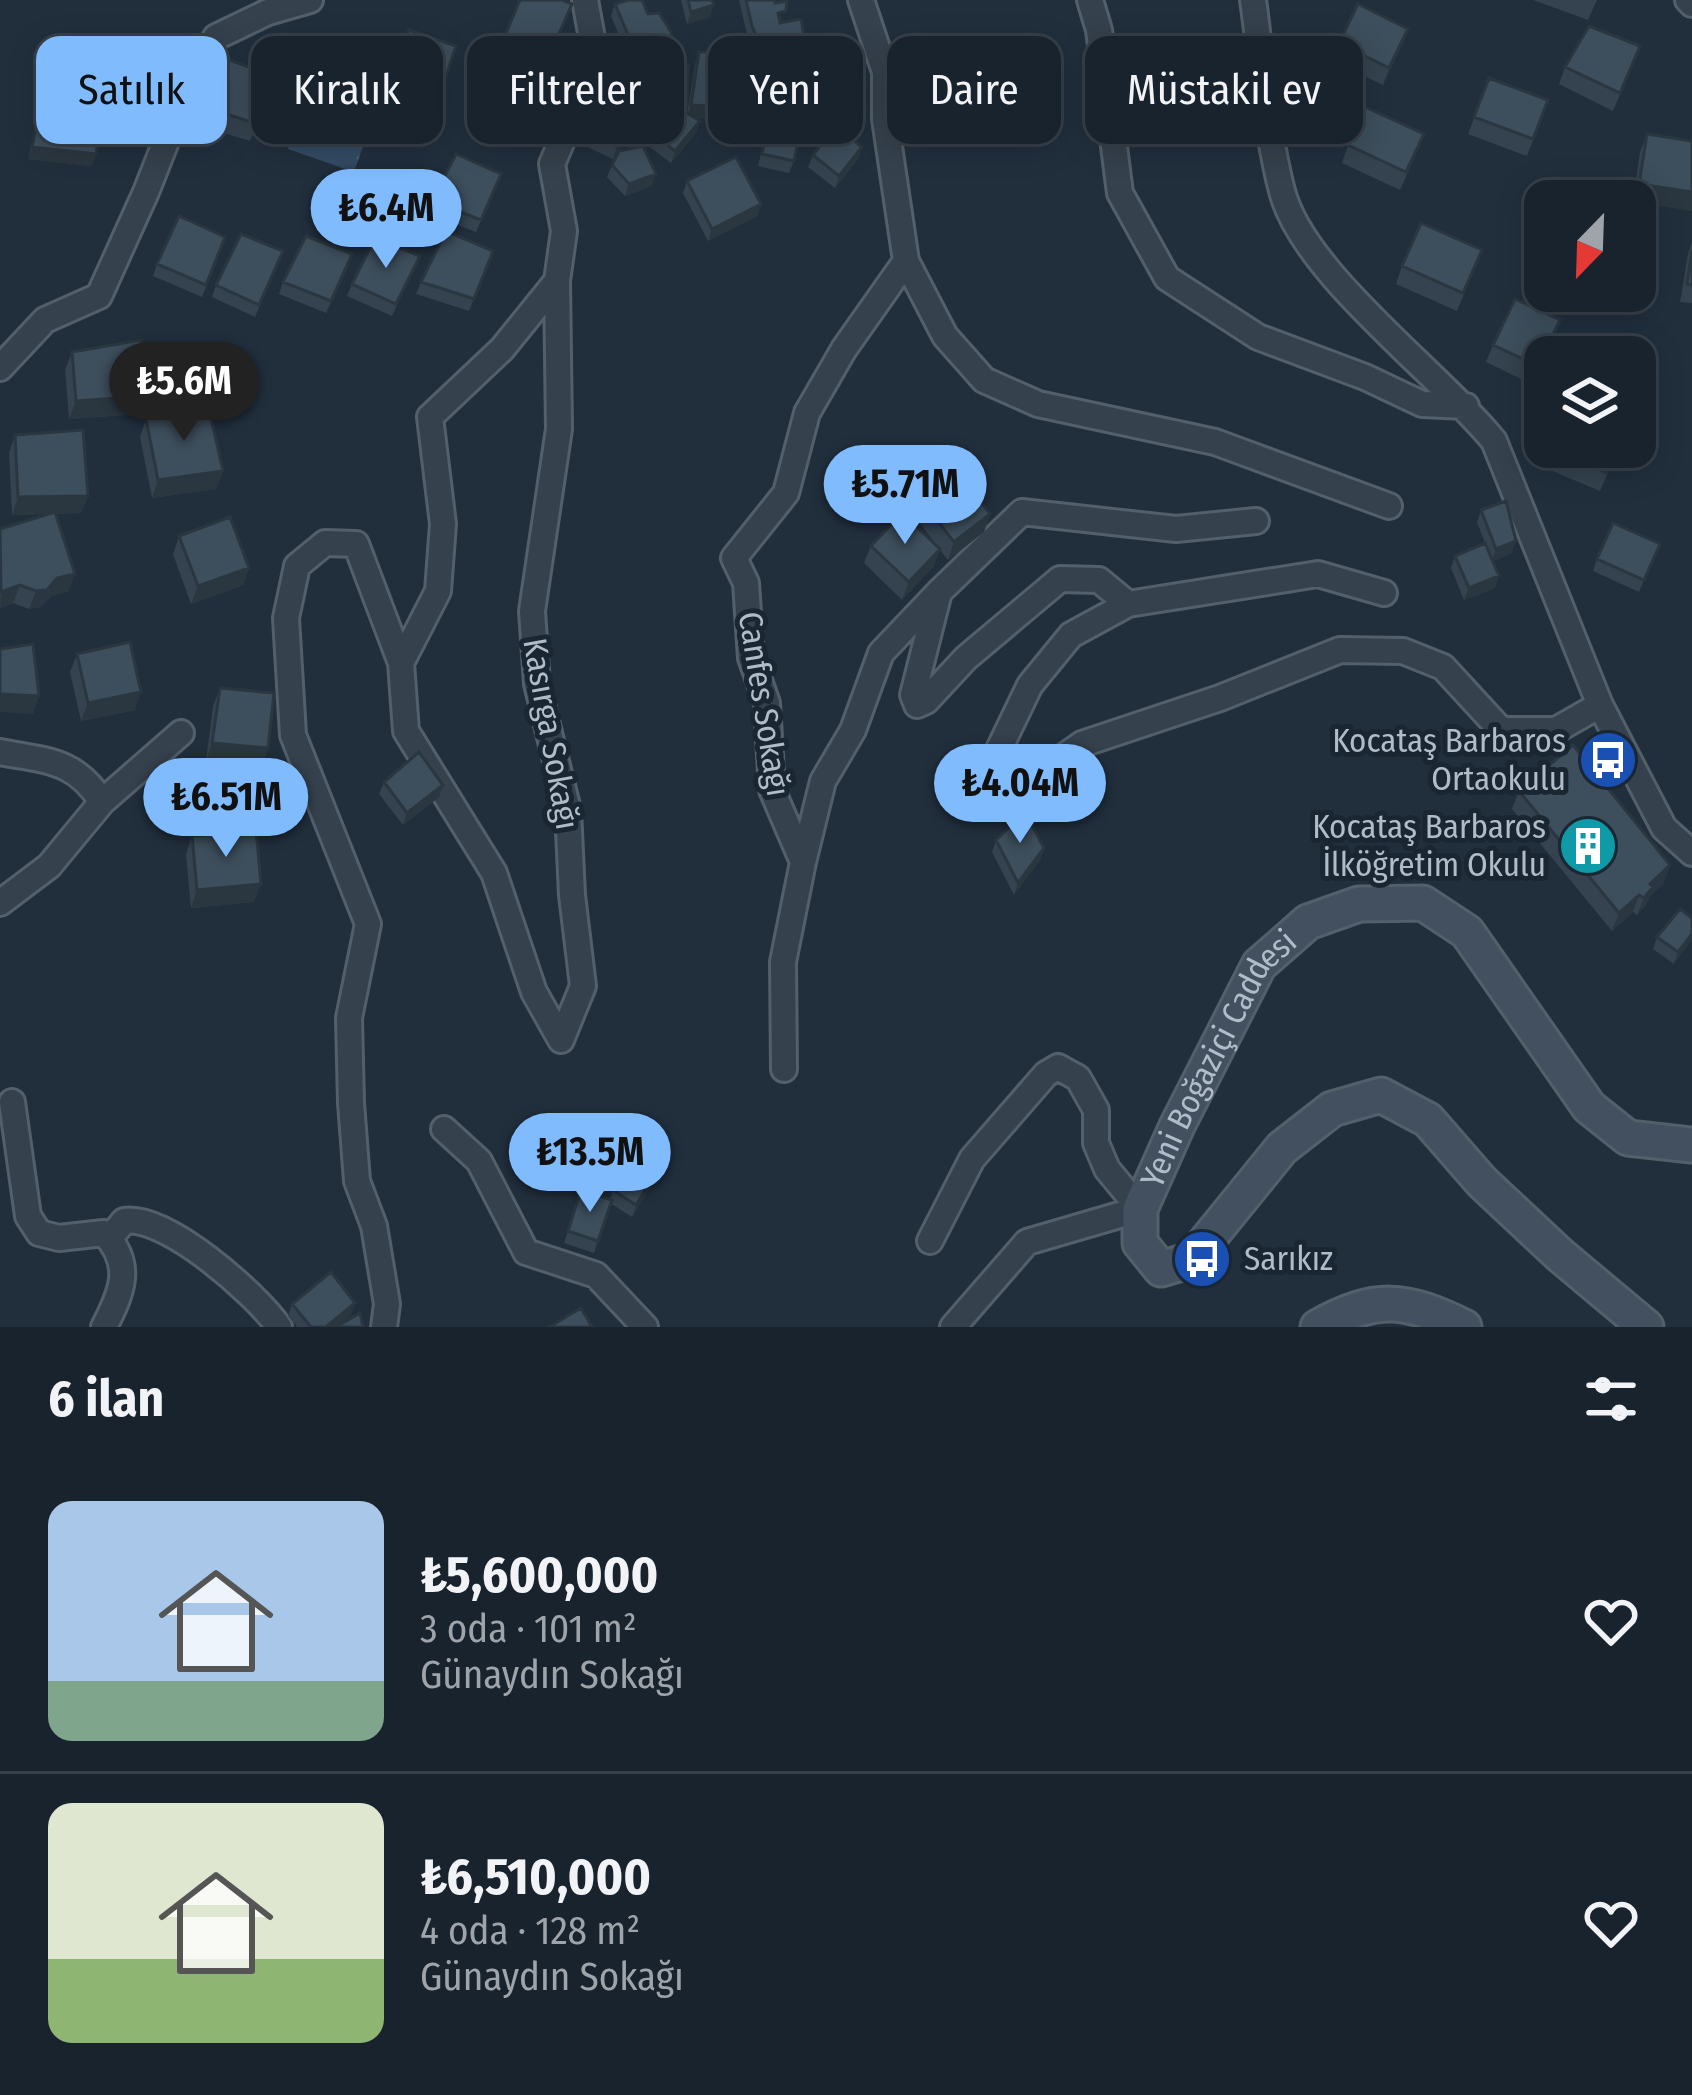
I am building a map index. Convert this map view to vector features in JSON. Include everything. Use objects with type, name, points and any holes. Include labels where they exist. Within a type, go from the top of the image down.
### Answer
[{"type":"street","points":[[0,368],[46,320],[99,296],[191,78],[216,37],[268,12],[310,0]]},
{"type":"street","name":"Kasırga Sokağı","points":[[400,662],[406,731],[494,873],[533,992],[561,1040],[584,986],[572,895],[568,810],[536,684],[532,611],[559,429],[557,281],[564,231],[552,164],[596,60],[585,0]]},
{"type":"street","points":[[861,0],[885,72],[885,118],[906,261],[945,336],[984,380],[1038,404],[1215,442],[1388,506]]},
{"type":"street","points":[[1090,0],[1099,30],[1120,193],[1167,278],[1258,337],[1422,404],[1466,406]]},
{"type":"street","points":[[1253,0],[1282,194],[1312,253],[1466,406],[1494,441],[1600,705],[1664,828],[1692,853]]},
{"type":"street","name":"Canfes Sokağı","points":[[803,862],[772,790],[767,703],[751,658],[746,583],[734,559],[786,493],[807,413],[844,349],[906,261]]},
{"type":"street","points":[[400,662],[438,591],[443,524],[430,417],[502,349],[557,281]]},
{"type":"street","name":"Canfes Sokağı","points":[[803,862],[823,781],[854,730],[881,653],[1022,512],[1176,529],[1256,521]]},
{"type":"street","points":[[384,1327],[387,1304],[374,1226],[357,1180],[350,1103],[349,1018],[368,924],[293,734],[286,618],[297,566],[325,543],[356,544],[400,662]]},
{"type":"street","points":[[1384,592],[1318,574],[1128,604],[1071,635],[1030,685],[990,768],[995,788],[1015,791],[1082,744],[1220,698],[1340,650],[1403,651],[1444,667],[1501,730],[1556,730],[1600,705]]},
{"type":"street","points":[[939,592],[913,695],[917,705],[1060,579],[1099,580],[1128,604]]},
{"type":"street","points":[[0,903],[50,866],[102,802],[181,733]]},
{"type":"street","points":[[0,752],[70,766],[91,784],[102,802]]},
{"type":"street","points":[[784,1069],[783,962],[803,862]]},
{"type":"street","name":"Yeni Boğaziçi Caddesi","points":[[1646,1327],[1482,1182],[1428,1120],[1381,1095],[1332,1109],[1282,1148],[1191,1260],[1161,1269],[1140,1244],[1140,1209],[1259,965],[1308,922],[1359,904],[1423,903],[1467,932],[1589,1107],[1628,1138],[1692,1145]]},
{"type":"street","points":[[931,1241],[972,1159],[1046,1074],[1058,1067],[1078,1078],[1096,1111],[1096,1143],[1107,1169],[1140,1209],[1027,1242],[952,1327]]},
{"type":"street","points":[[12,1102],[28,1216],[39,1233],[58,1238],[104,1233],[119,1249],[120,1297],[104,1327]]},
{"type":"street","points":[[444,1129],[479,1161],[526,1252],[596,1275],[645,1327]]},
{"type":"street","points":[[109,1239],[124,1221],[136,1219],[160,1228],[232,1279],[279,1327]]},
{"type":"street","points":[[1318,1327],[1372,1303],[1405,1305],[1464,1327]]},
{"type":"water","points":[[290,144],[364,144],[354,172],[288,149]]},
{"type":"building","points":[[520,0],[572,4],[558,36],[506,33]]},
{"type":"building","points":[[642,0],[648,14],[659,13],[672,36],[629,36],[615,4]]},
{"type":"building","points":[[688,0],[712,0],[714,5],[691,12]]},
{"type":"building","points":[[746,0],[787,1],[786,11],[778,13],[780,23],[801,19],[804,36],[756,36]]},
{"type":"building","points":[[1358,4],[1408,29],[1389,68],[1363,55],[1363,36],[1342,36]]},
{"type":"building","points":[[1589,26],[1640,46],[1620,93],[1565,67]]},
{"type":"building","points":[[443,42],[456,46],[443,86]]},
{"type":"building","points":[[699,52],[708,52],[708,106],[691,105]]},
{"type":"building","points":[[227,59],[251,68],[251,122],[227,114]]},
{"type":"building","points":[[688,65],[687,105],[684,66]]},
{"type":"building","points":[[1489,78],[1548,100],[1533,139],[1474,117]]},
{"type":"building","points":[[1365,107],[1424,134],[1406,172],[1348,145],[1363,144]]},
{"type":"building","points":[[684,111],[700,121],[684,140]]},
{"type":"building","points":[[36,128],[36,144],[97,144],[96,154],[32,147]]},
{"type":"building","points":[[1647,134],[1692,141],[1692,192],[1656,187],[1656,180],[1640,180]]},
{"type":"building","points":[[764,144],[797,144],[794,161],[762,154]]},
{"type":"building","points":[[822,144],[862,147],[839,176],[813,155]]},
{"type":"building","points":[[643,146],[656,174],[629,184],[612,165],[619,151]]},
{"type":"building","points":[[456,154],[501,174],[481,220],[432,201]]},
{"type":"building","points":[[736,157],[761,204],[712,229],[687,181]]},
{"type":"building","points":[[179,216],[225,237],[206,285],[157,264]]},
{"type":"building","points":[[1421,223],[1482,250],[1463,293],[1402,266]]},
{"type":"building","points":[[446,231],[493,251],[474,299],[421,282]]},
{"type":"building","points":[[241,234],[283,251],[259,305],[216,285]]},
{"type":"building","points":[[306,236],[352,254],[331,301],[283,282]]},
{"type":"building","points":[[375,238],[420,256],[396,304],[352,284]]},
{"type":"building","points":[[1515,299],[1524,303],[1524,312],[1543,312],[1560,320],[1552,336],[1524,336],[1524,359],[1493,345]]},
{"type":"building","points":[[141,340],[146,396],[76,401],[72,352]]},
{"type":"building","points":[[208,405],[223,471],[158,480],[146,419]]},
{"type":"building","points":[[83,430],[88,496],[18,497],[15,435]]},
{"type":"building","points":[[955,469],[990,514],[954,542],[919,497]]},
{"type":"building","points":[[1506,501],[1516,541],[1496,549],[1481,510]]},
{"type":"building","points":[[55,512],[75,574],[57,578],[47,590],[20,585],[1,592],[0,529]]},
{"type":"building","points":[[902,513],[940,549],[909,582],[871,546]]},
{"type":"building","points":[[230,517],[249,568],[198,586],[179,536]]},
{"type":"building","points":[[1613,523],[1660,544],[1644,580],[1597,559]]},
{"type":"building","points":[[1485,543],[1499,576],[1469,588],[1455,556]]},
{"type":"building","points":[[130,642],[141,692],[88,703],[77,654]]},
{"type":"building","points":[[33,644],[39,696],[0,694],[0,649]]},
{"type":"building","points":[[220,688],[274,693],[268,748],[212,743]]},
{"type":"building","name":"Kocataş Barbaros İlköğretim Okulu","points":[[1573,745],[1670,865],[1650,884],[1653,887],[1644,898],[1639,895],[1619,913],[1519,791]]},
{"type":"building","points":[[419,752],[443,785],[407,813],[384,782]]},
{"type":"building","points":[[1025,812],[1044,848],[1018,883],[996,840]]},
{"type":"building","points":[[256,830],[261,884],[197,890],[192,836]]},
{"type":"building","points":[[1680,909],[1692,918],[1692,934],[1678,952],[1657,937]]},
{"type":"building","points":[[633,1156],[658,1169],[636,1205],[613,1190]]},
{"type":"building","points":[[581,1190],[612,1200],[598,1241],[568,1231]]},
{"type":"building","points":[[331,1272],[355,1303],[326,1327],[311,1327],[292,1304]]},
{"type":"building","points":[[581,1308],[592,1327],[549,1327]]},
{"type":"building","points":[[360,1313],[363,1327],[336,1327]]},
{"type":"place","name":"Kocataş Barbaros Ortaokulu","points":[[1608,760]]},
{"type":"place","name":"Kocataş Barbaros İlköğretim Okulu","points":[[1588,846]]},
{"type":"place","name":"Sarıkız","points":[[1202,1259]]}]
